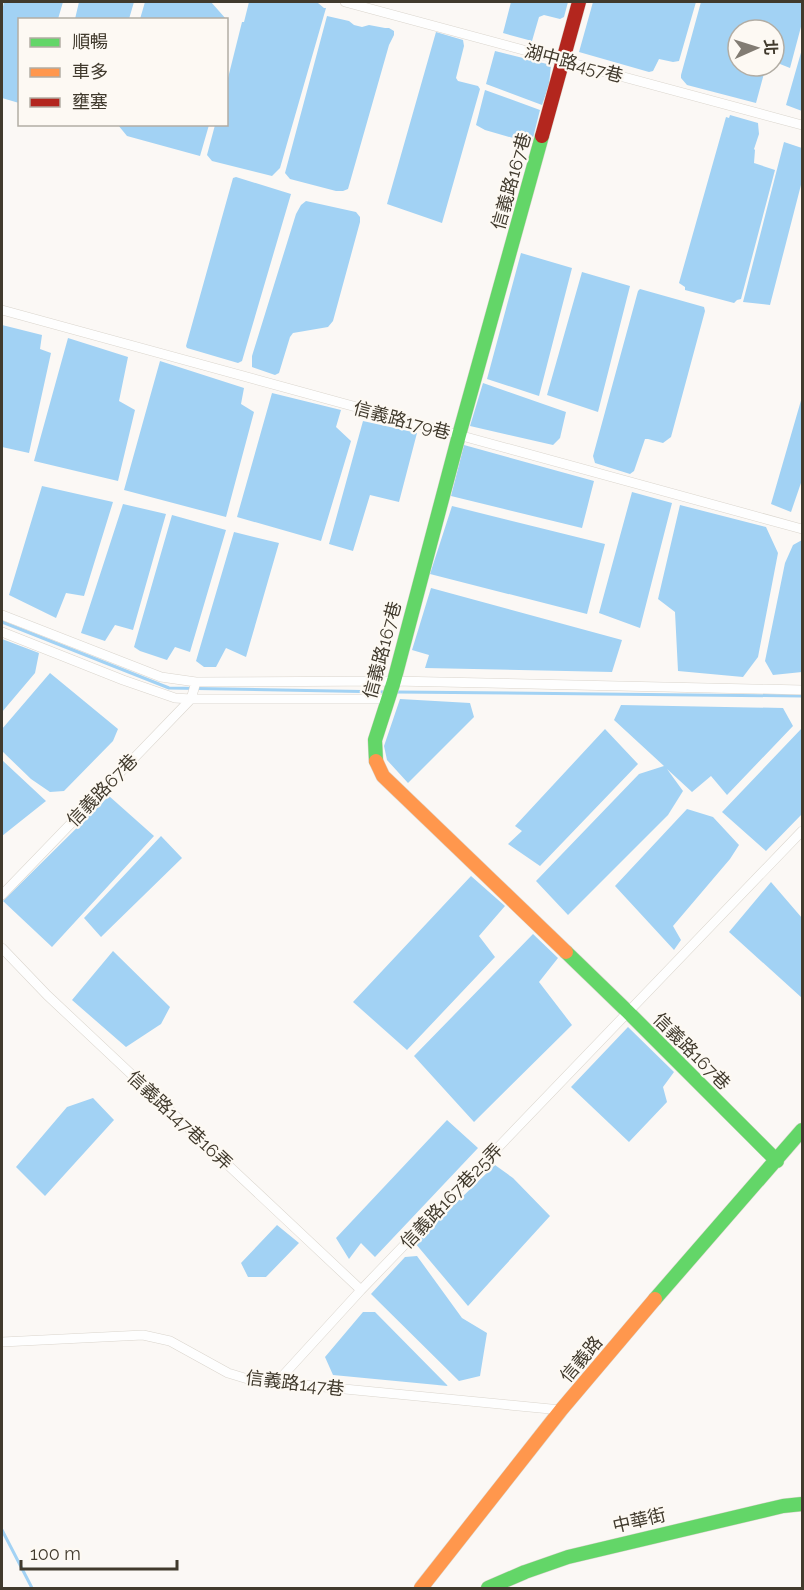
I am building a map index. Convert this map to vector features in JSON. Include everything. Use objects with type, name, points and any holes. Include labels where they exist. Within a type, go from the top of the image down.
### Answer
[{"type":"street","name":"湖中路457巷","points":[[345,2],[802,125]]},
{"type":"street","name":"信義路167巷","points":[[579,2],[375,740],[375,755],[383,776],[628,1012],[777,1161]]},
{"type":"street","name":"信義路179巷","points":[[2,310],[802,529]]},
{"type":"street","points":[[2,615],[161,677],[196,682],[393,681],[802,690]]},
{"type":"street","points":[[2,632],[175,698],[388,698]]},
{"type":"street","name":"信義路67巷","points":[[2,895],[191,699],[196,682]]},
{"type":"street","name":"信義路167巷25弄","points":[[277,1382],[361,1290],[802,831]]},
{"type":"street","name":"信義路147巷16弄","points":[[2,948],[47,995],[361,1290]]},
{"type":"street","name":"信義路","points":[[421,1588],[561,1410],[802,1130]]},
{"type":"street","name":"信義路","points":[[777,1161],[802,1138]]},
{"type":"street","name":"信義路147巷","points":[[2,1342],[143,1335],[170,1341],[228,1373],[251,1380],[561,1410]]},
{"type":"street","name":"中華街","points":[[488,1588],[568,1557],[749,1513],[802,1504]]},
{"type":"water","points":[[4,2],[63,2],[58,18],[18,18],[18,103],[2,98],[2,11]]},
{"type":"water","points":[[79,2],[134,2],[129,18],[75,18]]},
{"type":"water","points":[[145,2],[211,2],[225,18],[140,18]]},
{"type":"water","points":[[249,2],[310,2],[318,3],[326,8],[280,168],[272,176],[212,161],[207,155],[215,126],[228,126],[228,78],[242,22],[244,22]]},
{"type":"water","points":[[511,2],[568,2],[564,17],[560,19],[544,15],[539,17],[532,41],[503,33]]},
{"type":"water","points":[[593,2],[696,2],[679,61],[659,59],[653,71],[649,72],[579,52]]},
{"type":"water","points":[[701,2],[802,2],[802,23],[790,68],[786,66],[786,18],[726,18],[726,78],[763,78],[756,103],[687,85],[681,75]]},
{"type":"water","points":[[327,16],[349,21],[362,27],[369,25],[394,31],[348,189],[343,191],[290,179],[285,173]]},
{"type":"water","points":[[436,32],[463,40],[464,46],[456,78],[458,81],[478,86],[480,89],[442,223],[387,204]]},
{"type":"water","points":[[802,49],[802,111],[786,105]]},
{"type":"water","points":[[495,51],[551,65],[549,85],[542,105],[486,84]]},
{"type":"water","points":[[485,90],[540,110],[532,142],[485,130],[476,125]]},
{"type":"water","points":[[730,115],[758,123],[759,134],[754,149],[754,163],[775,170],[741,299],[734,303],[685,290],[685,287],[679,283],[726,117],[729,118]]},
{"type":"water","points":[[119,126],[209,126],[200,156],[127,136]]},
{"type":"water","points":[[784,142],[802,148],[802,181],[770,305],[743,302]]},
{"type":"water","points":[[233,178],[291,194],[242,361],[238,363],[186,346]]},
{"type":"water","points":[[306,201],[356,212],[360,217],[360,222],[333,321],[328,327],[293,333],[279,373],[275,375],[252,367],[252,356],[296,214]]},
{"type":"water","points":[[521,253],[572,268],[539,396],[487,379]]},
{"type":"water","points":[[582,272],[630,286],[598,412],[547,395]]},
{"type":"water","points":[[640,289],[704,307],[705,311],[671,437],[663,443],[645,439],[634,471],[630,474],[595,463],[593,456]]},
{"type":"water","points":[[2,325],[42,335],[40,349],[51,353],[29,453],[2,447]]},
{"type":"water","points":[[68,338],[128,357],[119,401],[135,410],[118,481],[34,461]]},
{"type":"water","points":[[160,361],[244,388],[241,404],[254,412],[226,517],[124,490]]},
{"type":"water","points":[[483,383],[566,412],[560,438],[553,445],[470,426]]},
{"type":"water","points":[[272,393],[341,410],[336,427],[351,441],[321,541],[237,517]]},
{"type":"water","points":[[802,397],[802,480],[791,512],[771,504]]},
{"type":"water","points":[[363,421],[417,433],[399,502],[370,495],[353,551],[329,544]]},
{"type":"water","points":[[464,445],[594,481],[582,528],[451,496]]},
{"type":"water","points":[[42,486],[113,502],[84,596],[66,593],[56,618],[9,595]]},
{"type":"water","points":[[632,492],[672,503],[640,628],[599,613]]},
{"type":"water","points":[[123,504],[166,514],[133,630],[115,625],[105,641],[81,633]]},
{"type":"water","points":[[680,505],[766,527],[778,553],[758,657],[743,677],[678,671],[675,612],[658,599]]},
{"type":"water","points":[[452,506],[605,544],[587,614],[430,574]]},
{"type":"water","points":[[172,515],[226,530],[190,652],[175,647],[167,660],[134,647]]},
{"type":"water","points":[[234,532],[279,543],[246,657],[226,648],[216,667],[204,667],[196,661]]},
{"type":"water","points":[[802,540],[802,672],[773,675],[765,661],[785,563],[793,545]]},
{"type":"water","points":[[431,588],[622,640],[612,672],[425,668],[429,655],[412,650]]},
{"type":"water","points":[[2,639],[39,653],[35,673],[2,712]]},
{"type":"water","points":[[50,673],[118,729],[113,741],[64,791],[50,792],[31,779],[2,751],[2,729]]},
{"type":"water","points":[[400,699],[470,703],[474,717],[408,783],[387,760],[384,746]]},
{"type":"water","points":[[621,705],[783,708],[793,726],[727,795],[711,776],[692,792],[667,769],[683,791],[668,815],[568,915],[536,881],[639,774],[664,766],[614,720]]},
{"type":"water","points":[[802,728],[802,814],[766,851],[722,812]]},
{"type":"water","points":[[605,729],[638,764],[540,866],[508,844],[522,831],[515,826]]},
{"type":"water","points":[[2,760],[46,801],[2,836]]},
{"type":"water","points":[[109,796],[154,836],[52,947],[3,901]]},
{"type":"water","points":[[687,809],[713,817],[739,845],[730,859],[673,926],[681,940],[674,950],[615,886]]},
{"type":"water","points":[[161,836],[182,858],[101,937],[84,918]]},
{"type":"water","points":[[471,876],[505,906],[479,936],[495,957],[407,1050],[353,1002]]},
{"type":"water","points":[[771,882],[802,918],[802,998],[729,932]]},
{"type":"water","points":[[533,934],[558,958],[539,982],[572,1025],[474,1122],[414,1056]]},
{"type":"water","points":[[113,951],[170,1007],[161,1024],[126,1047],[72,1000]]},
{"type":"water","points":[[628,1027],[674,1072],[663,1087],[667,1102],[629,1142],[571,1087]]},
{"type":"water","points":[[93,1098],[114,1120],[45,1196],[16,1167],[67,1107]]},
{"type":"water","points":[[447,1120],[478,1148],[375,1257],[361,1243],[349,1259],[336,1238]]},
{"type":"water","points":[[495,1165],[513,1178],[550,1216],[468,1306],[415,1243]]},
{"type":"water","points":[[277,1225],[299,1243],[266,1277],[248,1277],[241,1263]]},
{"type":"water","points":[[417,1256],[462,1318],[487,1333],[480,1376],[459,1381],[371,1294],[405,1257]]},
{"type":"water","points":[[363,1312],[375,1312],[448,1386],[333,1375],[325,1357]]},
{"type":"waterway","points":[[2,622],[169,688],[387,692]]},
{"type":"waterway","points":[[396,692],[802,696]]},
{"type":"waterway","points":[[2,1530],[32,1588]]},
{"type":"traffic: fast","points":[[376,761],[375,740],[394,681],[542,136]]},
{"type":"traffic: fast","points":[[566,952],[777,1161]]},
{"type":"traffic: fast","points":[[655,1299],[802,1130]]},
{"type":"traffic: fast","points":[[488,1588],[568,1557],[783,1506],[802,1504]]},
{"type":"traffic: slow","points":[[376,761],[383,776],[566,952]]},
{"type":"traffic: slow","points":[[421,1588],[561,1410],[655,1299]]},
{"type":"traffic: jam","points":[[542,136],[579,2]]}]
